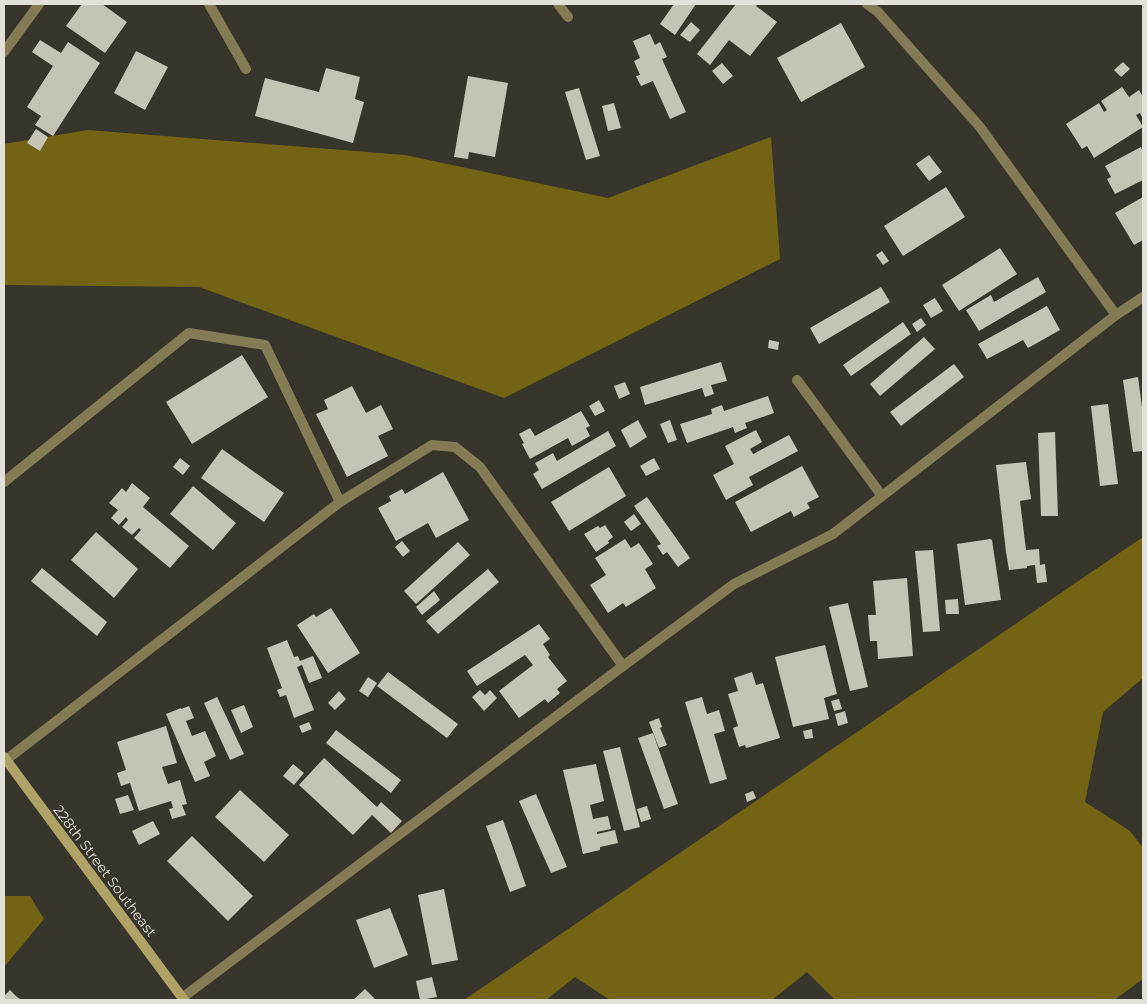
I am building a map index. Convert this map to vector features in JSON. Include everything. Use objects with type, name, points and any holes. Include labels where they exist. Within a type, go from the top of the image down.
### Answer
[{"type":"main road","name":"228th Street Southeast","points":[[5,759],[183,999]]},
{"type":"street","points":[[4,52],[39,4]]},
{"type":"street","points":[[209,4],[246,69]]},
{"type":"street","points":[[558,4],[568,17]]},
{"type":"street","points":[[867,4],[878,12],[980,127],[1116,315]]},
{"type":"street","points":[[183,999],[734,584],[833,534],[1116,315],[1143,297]]},
{"type":"street","points":[[4,482],[189,333],[266,345],[340,502]]},
{"type":"street","points":[[796,380],[882,496]]},
{"type":"street","points":[[5,759],[340,502],[432,445],[455,447],[480,467],[623,666]]},
{"type":"shaded area","points":[[88,130],[405,155],[608,198],[771,137],[780,259],[504,398],[199,287],[4,285],[4,144]]},
{"type":"shaded area","points":[[1143,537],[1143,678],[1103,712],[1085,802],[1130,831],[1143,848],[1143,979],[1114,1000],[835,1000],[807,972],[772,1000],[610,1000],[575,977],[546,1000],[464,1000]]},
{"type":"shaded area","points":[[4,896],[30,896],[44,919],[4,967]]},
{"type":"building","points":[[82,4],[102,4],[127,22],[105,53],[66,26]]},
{"type":"building","points":[[674,4],[696,4],[675,35],[660,24]]},
{"type":"building","points":[[736,4],[758,4],[756,6],[777,22],[750,56],[729,40],[710,65],[697,54]]},
{"type":"building","points":[[691,22],[700,30],[690,42],[680,35]]},
{"type":"building","points":[[841,23],[865,67],[801,102],[777,58]]},
{"type":"building","points":[[650,34],[655,45],[660,42],[667,57],[662,59],[686,112],[670,119],[653,81],[641,86],[636,76],[640,75],[634,61],[640,58],[633,41]]},
{"type":"building","points":[[40,40],[61,53],[68,42],[100,63],[53,136],[35,125],[41,116],[27,107],[53,66],[32,52]]},
{"type":"building","points":[[136,51],[168,67],[145,110],[114,93]]},
{"type":"building","points":[[1123,62],[1130,69],[1121,77],[1114,70]]},
{"type":"building","points":[[722,63],[733,76],[723,84],[712,71]]},
{"type":"building","points":[[326,68],[360,77],[355,99],[364,102],[353,143],[255,116],[265,78],[319,92]]},
{"type":"building","points":[[468,76],[508,83],[495,157],[469,152],[468,159],[454,157]]},
{"type":"building","points":[[1122,87],[1129,97],[1139,90],[1143,97],[1143,119],[1140,113],[1136,115],[1143,127],[1094,158],[1087,146],[1082,149],[1066,124],[1099,103],[1104,112],[1107,110],[1101,101]]},
{"type":"building","points":[[579,88],[600,156],[586,160],[565,92]]},
{"type":"building","points":[[614,103],[621,128],[608,131],[602,106]]},
{"type":"building","points":[[36,129],[48,137],[40,151],[27,143]]},
{"type":"building","points":[[1141,147],[1143,152],[1143,180],[1115,194],[1107,179],[1111,177],[1105,166]]},
{"type":"building","points":[[929,155],[942,172],[929,181],[916,164]]},
{"type":"building","points":[[946,187],[965,217],[903,256],[884,226]]},
{"type":"building","points":[[1143,197],[1143,240],[1134,245],[1115,213]]},
{"type":"building","points":[[1000,248],[1017,274],[959,311],[942,285]]},
{"type":"building","points":[[882,251],[889,261],[883,265],[876,255]]},
{"type":"building","points":[[1038,277],[1046,292],[979,331],[966,310],[991,295],[994,302]]},
{"type":"building","points":[[881,287],[890,302],[819,344],[810,328]]},
{"type":"building","points":[[935,298],[943,311],[931,318],[923,305]]},
{"type":"building","points":[[1047,306],[1060,330],[1028,348],[1023,340],[987,359],[978,344]]},
{"type":"building","points":[[921,318],[926,325],[917,332],[912,324]]},
{"type":"building","points":[[903,322],[911,334],[851,376],[843,365]]},
{"type":"building","points":[[924,337],[935,349],[880,396],[870,384]]},
{"type":"building","points":[[769,340],[779,342],[778,350],[768,348]]},
{"type":"building","points":[[242,355],[268,397],[192,444],[166,402]]},
{"type":"building","points":[[721,362],[727,381],[711,385],[714,394],[705,397],[702,388],[645,405],[640,387]]},
{"type":"building","points":[[954,364],[964,377],[901,426],[890,412]]},
{"type":"building","points":[[1138,377],[1143,415],[1143,451],[1133,452],[1123,380]]},
{"type":"building","points":[[625,382],[630,394],[619,399],[614,386]]},
{"type":"building","points":[[352,386],[366,413],[381,405],[393,429],[378,436],[388,456],[347,477],[316,414],[328,409],[324,400]]},
{"type":"building","points":[[768,396],[774,413],[745,423],[747,428],[735,433],[733,427],[687,443],[680,424],[712,414],[711,409],[722,405],[724,411]]},
{"type":"building","points":[[599,400],[605,411],[595,416],[589,406]]},
{"type":"building","points":[[1108,404],[1118,484],[1100,486],[1091,406]]},
{"type":"building","points":[[581,411],[590,426],[586,428],[590,436],[572,446],[568,438],[530,459],[519,434],[530,428],[535,436]]},
{"type":"building","points":[[638,420],[647,437],[630,448],[621,430]]},
{"type":"building","points":[[670,420],[677,440],[668,443],[660,424]]},
{"type":"building","points":[[756,430],[762,442],[750,449],[753,454],[789,435],[798,451],[749,477],[753,485],[726,500],[713,475],[734,464],[725,446]]},
{"type":"building","points":[[608,431],[616,446],[542,489],[533,474],[539,470],[535,463],[553,453],[557,461]]},
{"type":"building","points":[[1055,432],[1058,516],[1041,516],[1038,433]]},
{"type":"building","points":[[222,449],[284,493],[264,522],[201,478]]},
{"type":"building","points":[[180,458],[190,466],[183,475],[173,467]]},
{"type":"building","points":[[654,458],[660,469],[646,476],[640,466]]},
{"type":"building","points":[[1026,462],[1031,499],[1020,501],[1026,550],[1039,549],[1040,565],[1045,564],[1047,582],[1037,583],[1035,565],[1009,570],[996,465]]},
{"type":"building","points":[[802,466],[819,497],[807,503],[810,508],[794,517],[791,511],[751,532],[735,502]]},
{"type":"building","points":[[609,467],[626,496],[569,531],[551,502]]},
{"type":"building","points":[[443,472],[469,520],[436,538],[428,523],[396,541],[378,508],[391,501],[389,496],[402,489],[405,494]]},
{"type":"building","points":[[132,483],[150,498],[143,507],[189,546],[170,568],[134,538],[141,530],[139,528],[132,535],[122,527],[128,520],[126,517],[119,525],[111,518],[118,510],[109,503],[122,488],[126,492]]},
{"type":"building","points":[[193,486],[236,523],[213,550],[170,514]]},
{"type":"building","points":[[647,497],[690,558],[678,567],[667,552],[663,555],[657,546],[661,544],[634,506]]},
{"type":"building","points":[[634,514],[641,524],[631,531],[624,522]]},
{"type":"building","points":[[605,525],[613,537],[608,541],[609,543],[596,552],[584,534],[598,526],[600,528]]},
{"type":"building","points":[[96,532],[138,569],[114,598],[71,560]]},
{"type":"building","points":[[625,539],[631,548],[639,543],[653,564],[645,569],[656,588],[626,607],[623,603],[608,613],[590,585],[606,575],[595,558]]},
{"type":"building","points":[[992,540],[1001,600],[965,605],[957,544]]},
{"type":"building","points":[[402,541],[410,551],[403,557],[395,547]]},
{"type":"building","points":[[458,542],[470,555],[416,604],[404,591]]},
{"type":"building","points":[[933,550],[940,631],[923,632],[915,551]]},
{"type":"building","points":[[42,568],[107,622],[97,636],[31,581]]},
{"type":"building","points":[[488,569],[499,582],[438,634],[426,621]]},
{"type":"building","points":[[907,578],[913,656],[878,659],[877,641],[870,641],[868,615],[876,615],[873,581]]},
{"type":"building","points":[[434,591],[440,600],[422,615],[416,607]]},
{"type":"building","points":[[958,599],[959,614],[946,614],[945,600]]},
{"type":"building","points":[[848,603],[868,687],[850,691],[829,607]]},
{"type":"building","points":[[331,608],[360,653],[328,673],[297,625],[314,614],[316,617]]},
{"type":"building","points":[[539,624],[550,639],[543,644],[550,655],[548,657],[567,681],[557,689],[560,693],[548,703],[545,699],[519,718],[499,691],[533,665],[525,655],[477,686],[467,671]]},
{"type":"building","points":[[287,640],[294,657],[298,656],[300,661],[313,656],[322,678],[309,683],[302,665],[297,667],[314,710],[294,718],[286,695],[280,697],[277,690],[282,688],[267,648]]},
{"type":"building","points":[[825,645],[837,694],[824,698],[829,719],[793,727],[775,657]]},
{"type":"building","points":[[388,672],[458,724],[447,738],[377,686]]},
{"type":"building","points":[[752,672],[756,685],[763,683],[780,738],[746,748],[745,745],[739,747],[733,728],[738,726],[728,694],[738,691],[734,678]]},
{"type":"building","points":[[368,677],[377,683],[368,697],[359,691]]},
{"type":"building","points":[[480,690],[485,695],[490,690],[497,698],[484,711],[472,697]]},
{"type":"building","points":[[339,691],[346,699],[335,710],[328,703]]},
{"type":"building","points":[[217,697],[244,754],[230,760],[204,703]]},
{"type":"building","points":[[702,697],[707,714],[719,710],[725,731],[714,734],[727,779],[710,784],[685,702]]},
{"type":"building","points":[[839,699],[842,709],[834,711],[831,701]]},
{"type":"building","points":[[244,705],[253,727],[241,733],[231,710]]},
{"type":"building","points":[[189,706],[194,718],[186,721],[192,736],[205,731],[216,756],[204,762],[210,776],[195,782],[166,714]]},
{"type":"building","points":[[845,711],[848,723],[838,726],[835,714]]},
{"type":"building","points":[[659,718],[662,727],[660,728],[667,745],[659,748],[649,722]]},
{"type":"building","points":[[309,722],[312,729],[302,733],[299,726]]},
{"type":"building","points":[[166,726],[177,763],[162,767],[168,784],[180,780],[187,804],[182,805],[186,815],[172,819],[169,809],[173,808],[171,801],[139,811],[130,783],[121,786],[117,773],[126,770],[117,742]]},
{"type":"building","points":[[812,729],[813,738],[805,739],[803,731]]},
{"type":"building","points":[[336,730],[401,780],[391,793],[326,743]]},
{"type":"building","points":[[653,733],[678,804],[664,809],[638,738]]},
{"type":"building","points":[[620,747],[640,827],[624,831],[603,751]]},
{"type":"building","points":[[324,758],[377,807],[381,802],[402,821],[391,833],[372,815],[353,835],[299,785]]},
{"type":"building","points":[[293,764],[304,773],[294,785],[283,776]]},
{"type":"building","points":[[596,764],[604,801],[590,805],[593,819],[608,816],[611,829],[597,832],[597,834],[615,830],[618,843],[600,847],[600,850],[583,854],[563,770]]},
{"type":"building","points":[[240,790],[289,835],[264,862],[215,817]]},
{"type":"building","points":[[753,791],[756,798],[747,802],[745,794]]},
{"type":"building","points":[[536,794],[567,867],[551,873],[519,801]]},
{"type":"building","points":[[128,795],[134,810],[120,814],[115,799]]},
{"type":"building","points":[[647,806],[651,819],[641,822],[637,809]]},
{"type":"building","points":[[503,820],[526,886],[510,892],[486,826]]},
{"type":"building","points":[[153,821],[160,834],[139,845],[132,831]]},
{"type":"building","points":[[192,836],[253,896],[228,921],[167,861]]},
{"type":"building","points":[[444,889],[458,960],[432,965],[418,895]]},
{"type":"building","points":[[390,908],[408,955],[374,968],[356,920]]},
{"type":"building","points":[[432,977],[437,997],[420,1000],[416,981]]},
{"type":"building","points":[[365,989],[376,1000],[353,1000]]},
{"type":"building","points":[[10,990],[22,1000],[4,1000],[4,996]]}]
